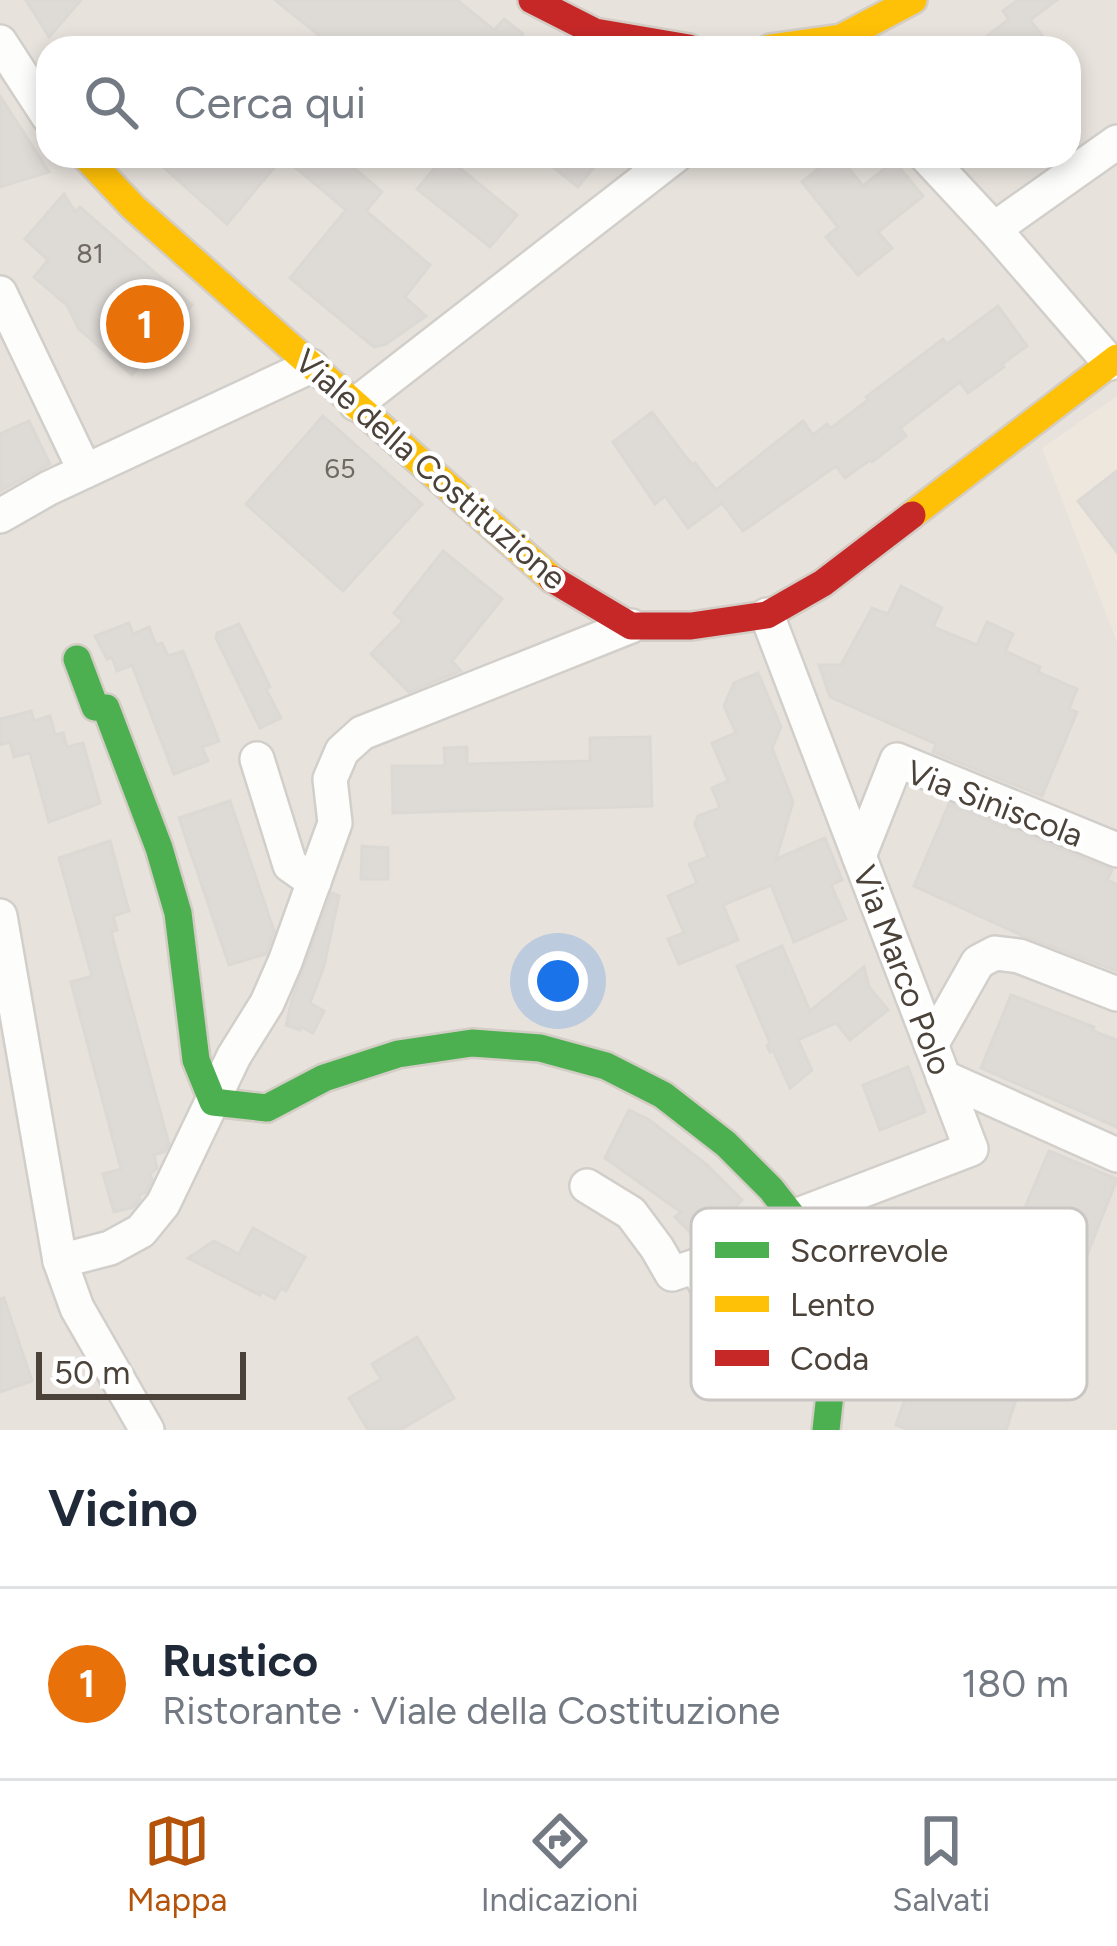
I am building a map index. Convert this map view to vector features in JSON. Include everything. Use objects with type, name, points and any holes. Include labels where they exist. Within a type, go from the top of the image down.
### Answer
[{"type":"street","points":[[532,0],[595,32],[618,36]]},
{"type":"street","points":[[845,36],[913,0]]},
{"type":"street","points":[[0,42],[36,98]]},
{"type":"street","points":[[1081,167],[1117,142]]},
{"type":"street","name":"Viale della Costituzione","points":[[96,168],[133,207],[544,575],[631,626]]},
{"type":"street","points":[[356,404],[660,168]]},
{"type":"street","points":[[60,1261],[110,1248],[141,1232],[163,1204],[234,1056],[276,982],[334,824],[330,779],[342,751],[362,734],[631,626],[691,626],[767,615],[823,583],[1114,360],[937,168]]},
{"type":"street","points":[[994,229],[1080,168]]},
{"type":"street","points":[[0,292],[85,472]]},
{"type":"street","points":[[0,516],[311,365]]},
{"type":"street","name":"Via Marco Polo","points":[[767,615],[970,1149],[815,1208]]},
{"type":"street","points":[[77,659],[95,707],[106,708],[159,848],[178,913],[196,1060],[213,1102]]},
{"type":"street","points":[[257,759],[290,866],[314,882]]},
{"type":"street","name":"Via Siniscola","points":[[859,856],[897,760],[1117,850]]},
{"type":"street","points":[[0,916],[60,1261],[76,1308],[147,1430]]},
{"type":"street","points":[[931,1045],[978,962],[994,953],[1019,956],[1117,994]]},
{"type":"street","points":[[213,1102],[267,1108],[324,1078],[398,1054],[472,1043],[540,1048],[606,1066],[663,1095],[726,1144],[787,1208]]},
{"type":"street","points":[[943,1077],[1117,1155]]},
{"type":"street","points":[[587,1186],[631,1213],[672,1274],[691,1267]]},
{"type":"street","points":[[826,1430],[829,1400]]},
{"type":"shaded area","points":[[0,0],[1117,0],[1117,1430],[0,1430]]},
{"type":"shaded area","points":[[1117,396],[1117,642],[1042,448]]},
{"type":"building","points":[[26,0],[81,0],[50,36]]},
{"type":"building","points":[[275,0],[457,0],[494,30],[504,19],[523,34],[521,36],[320,36]]},
{"type":"building","points":[[1018,0],[1057,0],[1030,20],[1043,36],[987,36],[1009,19],[1003,11]]},
{"type":"building","points":[[0,96],[36,152],[36,168],[49,172],[0,187]]},
{"type":"building","points":[[164,168],[274,168],[227,224]]},
{"type":"building","points":[[296,168],[354,168],[382,192],[366,211],[430,265],[405,297],[426,316],[386,344],[374,347],[290,278],[346,210]]},
{"type":"building","points":[[435,168],[460,168],[517,215],[490,247],[417,189]]},
{"type":"building","points":[[554,168],[593,168],[578,187]]},
{"type":"building","points":[[819,168],[849,168],[863,186],[885,168],[900,168],[923,196],[878,232],[892,248],[858,275],[826,237],[838,227],[802,182]]},
{"type":"building","points":[[64,194],[75,212],[80,207],[192,305],[132,375],[79,329],[67,305],[34,277],[48,260],[25,239]]},
{"type":"building","points":[[998,306],[1027,346],[1004,367],[968,393],[960,382],[900,428],[906,436],[872,462],[845,478],[836,466],[743,531],[722,503],[688,528],[665,496],[655,504],[613,442],[652,412],[716,490],[803,421],[813,435],[827,424],[831,428],[943,339],[947,344]]},
{"type":"building","points":[[323,416],[422,504],[343,591],[246,504]]},
{"type":"building","points":[[29,421],[50,464],[0,491],[0,434]]},
{"type":"building","points":[[1117,471],[1117,552],[1078,501]]},
{"type":"building","points":[[443,551],[502,599],[452,661],[461,671],[409,692],[371,654],[403,621],[394,613]]},
{"type":"building","points":[[901,586],[942,608],[933,627],[977,645],[987,622],[1013,634],[1005,651],[1077,689],[1069,709],[1077,712],[1042,796],[933,752],[936,744],[830,697],[819,665],[841,665],[872,608],[888,614]]},
{"type":"building","points":[[129,623],[133,634],[149,627],[156,645],[162,643],[168,656],[183,651],[219,741],[202,747],[208,761],[174,774],[132,665],[117,671],[112,657],[107,659],[95,636]]},
{"type":"building","points":[[239,624],[281,718],[260,728],[216,638],[217,633]]},
{"type":"building","points":[[758,673],[781,727],[772,748],[793,802],[776,859],[825,838],[842,880],[831,885],[846,919],[794,942],[771,885],[723,905],[738,940],[679,964],[668,939],[684,933],[668,896],[697,883],[689,864],[708,857],[695,824],[698,816],[720,808],[712,788],[728,781],[712,743],[736,733],[724,706],[734,683]]},
{"type":"building","points":[[31,711],[34,721],[50,716],[55,735],[63,733],[67,747],[83,743],[100,803],[49,822],[30,753],[14,757],[10,742],[0,745],[0,719]]},
{"type":"building","points":[[650,737],[652,806],[393,813],[392,766],[445,766],[444,748],[467,747],[467,764],[590,761],[590,738]]},
{"type":"building","points":[[230,801],[274,931],[266,954],[229,965],[179,818]]},
{"type":"building","points":[[949,804],[1112,870],[1107,880],[1117,885],[1117,971],[1023,936],[914,886]]},
{"type":"building","points":[[110,841],[129,911],[113,916],[117,930],[111,932],[169,1144],[154,1155],[157,1168],[134,1207],[114,1212],[103,1174],[121,1169],[71,982],[92,976],[59,858]]},
{"type":"building","points":[[362,846],[388,848],[388,879],[361,879]]},
{"type":"building","points":[[332,893],[339,896],[324,966],[310,1003],[324,1011],[313,1033],[286,1025]]},
{"type":"building","points":[[782,946],[810,1011],[864,967],[869,987],[888,1010],[850,1040],[836,1023],[798,1040],[812,1070],[790,1088],[767,1046],[770,1043],[737,966]]},
{"type":"building","points":[[1011,995],[1117,1040],[1117,1127],[981,1068]]},
{"type":"building","points":[[908,1067],[925,1112],[880,1130],[863,1085]]},
{"type":"building","points":[[629,1110],[707,1165],[742,1200],[734,1208],[691,1208],[691,1233],[675,1217],[681,1212],[605,1158]]},
{"type":"building","points":[[1049,1151],[1117,1179],[1087,1255],[1087,1208],[1025,1208]]},
{"type":"building","points":[[253,1228],[305,1257],[286,1291],[281,1288],[275,1299],[188,1258],[214,1241],[239,1254]]},
{"type":"building","points":[[4,1298],[32,1381],[0,1392],[0,1299]]},
{"type":"building","points":[[417,1337],[454,1398],[400,1430],[368,1430],[349,1398],[381,1379],[372,1364]]},
{"type":"building","points":[[905,1400],[1016,1400],[1006,1430],[910,1430],[896,1425]]},
{"type":"traffic: fast","points":[[77,659],[95,707],[106,708],[159,848],[178,913],[196,1060],[213,1102],[267,1108],[324,1078],[398,1054],[472,1043],[540,1048],[606,1066],[663,1095],[726,1144],[786,1208]]},
{"type":"traffic: fast","points":[[826,1430],[829,1400]]},
{"type":"traffic: slow","points":[[845,36],[913,0]]},
{"type":"traffic: slow","points":[[96,168],[133,207],[552,579]]},
{"type":"traffic: slow","points":[[912,515],[1117,358]]},
{"type":"traffic: jam","points":[[532,0],[595,32],[618,36]]},
{"type":"traffic: jam","points":[[552,579],[631,626],[691,626],[767,615],[823,583],[912,515]]},
{"type":"place","name":"Rustico","points":[[145,324]]}]
